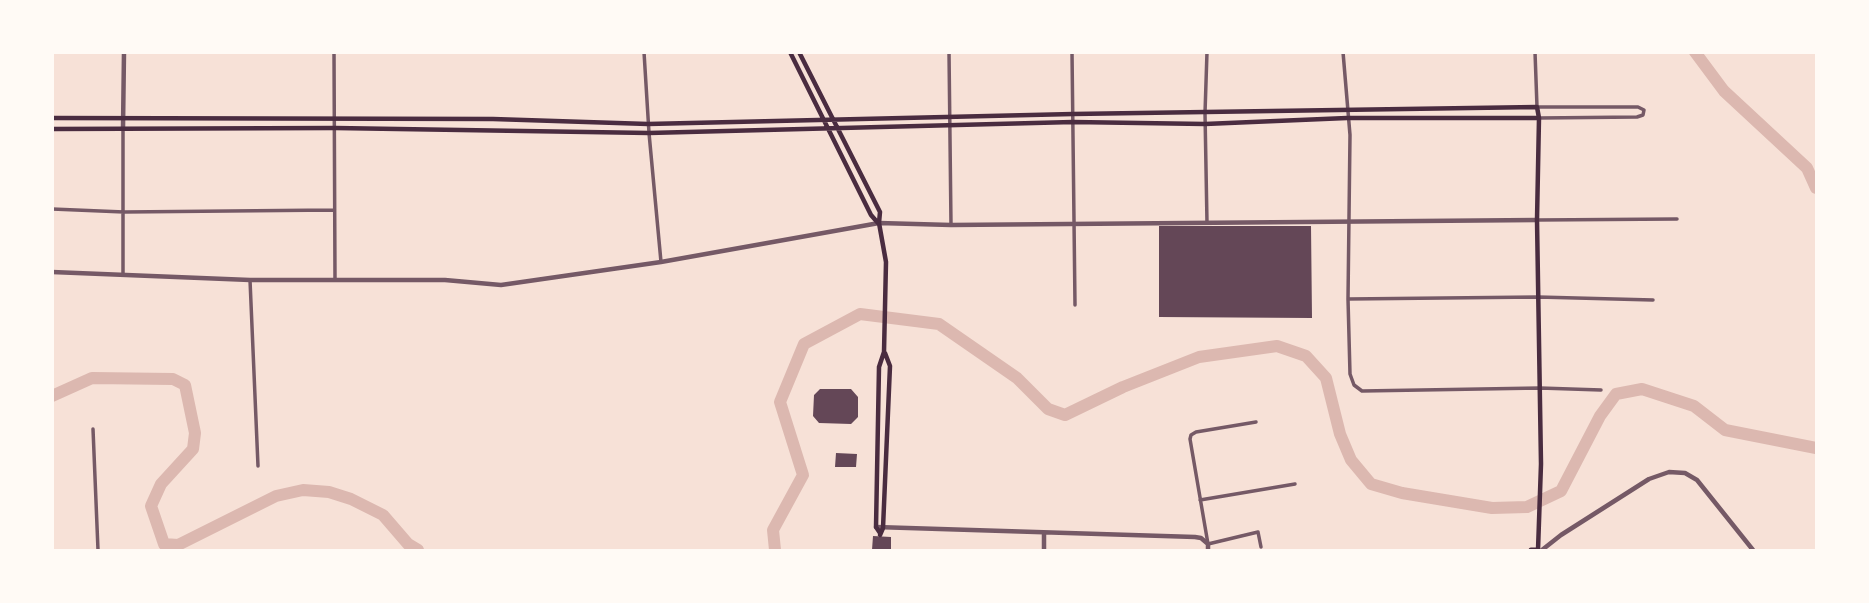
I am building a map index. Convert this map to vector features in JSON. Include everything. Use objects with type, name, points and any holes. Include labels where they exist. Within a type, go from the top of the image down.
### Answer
[{"type":"main road","points":[[790,52],[871,215],[879,223]]},
{"type":"main road","points":[[799,52],[880,212],[879,223],[885,246],[886,294],[884,352],[879,366],[876,527],[881,532]]},
{"type":"main road","points":[[803,78],[810,74]]},
{"type":"main road","points":[[52,118],[123,116],[334,120],[493,119],[648,124],[1537,107],[1541,464],[1539,551],[1531,550],[1538,531]]},
{"type":"main road","points":[[61,129],[63,118]]},
{"type":"main road","points":[[52,129],[335,128],[649,133],[1073,122],[1205,124],[1347,118],[1539,118]]},
{"type":"main road","points":[[758,121],[758,130]]},
{"type":"main road","points":[[851,173],[858,170]]},
{"type":"main road","points":[[881,532],[890,366],[884,352]]},
{"type":"main road","points":[[878,429],[887,431]]},
{"type":"street","points":[[123,274],[124,52]]},
{"type":"street","points":[[334,52],[335,279]]},
{"type":"street","points":[[644,52],[661,262]]},
{"type":"street","points":[[949,52],[951,225]]},
{"type":"street","points":[[1072,52],[1076,305]]},
{"type":"street","points":[[1207,52],[1207,223]]},
{"type":"street","points":[[1343,52],[1350,135],[1348,299],[1350,374],[1354,385],[1362,391],[1540,388],[1601,390]]},
{"type":"street","points":[[1535,52],[1537,107],[1638,107],[1644,110],[1643,115],[1637,117],[1539,118]]},
{"type":"street","points":[[52,209],[124,212],[334,210]]},
{"type":"street","points":[[52,272],[250,280],[445,280],[501,285],[661,262],[879,223],[951,225],[1677,219]]},
{"type":"street","points":[[250,280],[258,466]]},
{"type":"street","points":[[1348,299],[1653,300]]},
{"type":"street","points":[[1208,547],[1191,435],[1256,422]]},
{"type":"street","points":[[93,429],[98,551]]},
{"type":"street","points":[[1539,551],[1649,479],[1669,472],[1685,473],[1697,480],[1753,551]]},
{"type":"street","points":[[1200,500],[1295,484]]},
{"type":"street","points":[[881,532],[1195,537],[1201,538],[1208,547]]},
{"type":"street","points":[[1208,547],[1258,532],[1261,547]]},
{"type":"street","points":[[1044,533],[1044,551]]},
{"type":"building","points":[[1159,226],[1311,226],[1312,318],[1159,317]]},
{"type":"building","points":[[820,389],[851,389],[858,397],[858,417],[851,424],[819,423],[813,416],[814,395]]},
{"type":"building","points":[[836,453],[857,454],[856,467],[835,467]]},
{"type":"building","points":[[873,536],[891,537],[891,550],[872,550]]},
{"type":"waterway","points":[[1695,52],[1724,91],[1807,168],[1816,188]]},
{"type":"waterway","points":[[775,550],[773,530],[803,475],[780,402],[804,344],[860,314],[939,324],[1017,378],[1048,409],[1065,415],[1123,387],[1199,357],[1277,346],[1306,356],[1326,378],[1340,434],[1351,460],[1371,484],[1402,493],[1492,508],[1527,507],[1561,491],[1600,416],[1616,394],[1642,389],[1694,406],[1725,430],[1816,448]]},
{"type":"waterway","points":[[52,396],[92,378],[173,379],[185,385],[195,433],[193,449],[161,484],[151,506],[164,544],[178,545],[276,496],[303,490],[329,492],[351,499],[383,515],[408,544],[418,550]]}]
